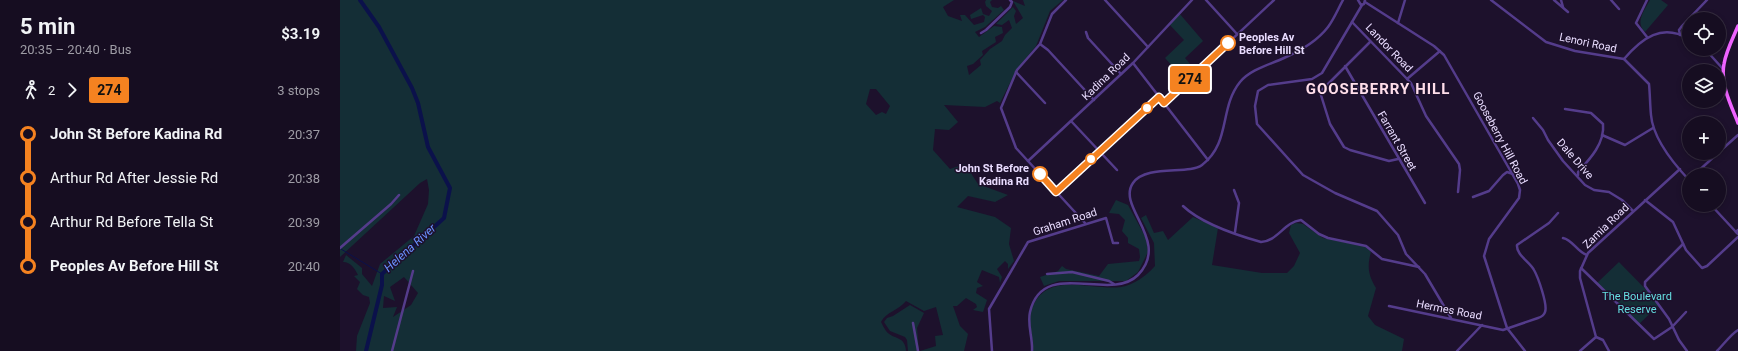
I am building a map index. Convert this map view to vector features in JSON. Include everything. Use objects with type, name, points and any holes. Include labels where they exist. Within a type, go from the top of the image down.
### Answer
[{"type":"main road","points":[[1724,64],[1738,26]]},
{"type":"main road","points":[[1726,88],[1738,124]]},
{"type":"street","points":[[981,33],[1010,7],[1012,2],[1010,0]]},
{"type":"street","points":[[1066,0],[1052,14],[1040,44],[1028,56],[1016,72],[1001,108],[1014,144],[1085,224]]},
{"type":"street","points":[[1105,0],[1148,47]]},
{"type":"street","name":"Kadina Road","points":[[1028,161],[1133,63],[1192,0]]},
{"type":"street","points":[[1206,0],[1237,34]]},
{"type":"street","points":[[1164,103],[1274,0]]},
{"type":"street","points":[[1032,351],[1030,312],[1035,301],[1044,290],[1055,285],[1065,283],[1114,285],[1127,282],[1138,275],[1145,265],[1149,252],[1148,241],[1130,198],[1130,189],[1133,183],[1139,178],[1148,174],[1166,170],[1194,169],[1208,160],[1216,152],[1230,99],[1240,82],[1255,70],[1284,58],[1311,43],[1328,27],[1343,0]]},
{"type":"street","points":[[1398,23],[1405,0]]},
{"type":"street","name":"Lenori Road","points":[[1492,0],[1546,42],[1575,51],[1624,59],[1649,84],[1651,116],[1654,128],[1674,164],[1682,171]]},
{"type":"street","points":[[1554,0],[1568,12]]},
{"type":"street","points":[[1561,0],[1563,7]]},
{"type":"street","points":[[1611,0],[1619,9]]},
{"type":"street","points":[[1647,0],[1636,23],[1647,37]]},
{"type":"street","points":[[1624,59],[1634,47],[1647,37],[1667,32],[1680,35],[1679,30],[1682,26],[1707,0]]},
{"type":"street","points":[[1365,1],[1359,2],[1359,8],[1352,22],[1322,73],[1312,79],[1268,85],[1261,88],[1256,94],[1255,106],[1257,124],[1303,175],[1335,193],[1377,211],[1395,231],[1406,254],[1425,274],[1451,318]]},
{"type":"street","name":"Gooseberry Hill Road","points":[[1365,1],[1369,6]]},
{"type":"street","name":"Gooseberry Hill Road","points":[[1359,2],[1369,6],[1398,23],[1440,51],[1468,94],[1520,188],[1520,196],[1489,239],[1484,252],[1486,263],[1507,328],[1525,351]]},
{"type":"street","name":"Landor Road","points":[[1352,22],[1407,79],[1426,116],[1459,164],[1460,170],[1458,192]]},
{"type":"street","points":[[1086,32],[1088,38],[1121,74]]},
{"type":"street","points":[[1370,42],[1320,92],[1330,124],[1344,146],[1350,150],[1389,161],[1398,159]]},
{"type":"street","points":[[1040,44],[1048,50],[1094,100]]},
{"type":"street","points":[[1407,79],[1440,51]]},
{"type":"street","points":[[1711,56],[1718,64]]},
{"type":"street","points":[[1133,63],[1208,160]]},
{"type":"street","name":"Farrant Street","points":[[1345,66],[1425,203]]},
{"type":"street","points":[[1016,72],[1045,103]]},
{"type":"street","points":[[1056,192],[1159,97]]},
{"type":"street","points":[[1565,109],[1591,114],[1603,124],[1602,135],[1595,151],[1578,172],[1578,176]]},
{"type":"street","name":"Dale Drive","points":[[1533,118],[1543,130],[1563,161],[1585,185],[1594,190],[1609,192],[1622,200],[1633,211]]},
{"type":"street","points":[[1071,121],[1117,170]]},
{"type":"street","points":[[1602,135],[1625,145],[1654,128]]},
{"type":"street","points":[[1726,146],[1738,135]]},
{"type":"street","points":[[1702,168],[1711,160]]},
{"type":"street","name":"Zamia Road","points":[[1596,336],[1582,290],[1580,271],[1587,255],[1680,169]]},
{"type":"street","points":[[1473,197],[1489,191],[1507,172],[1513,174]]},
{"type":"street","points":[[1234,190],[1239,203],[1235,233]]},
{"type":"street","points":[[340,248],[391,204],[398,195]]},
{"type":"street","points":[[1645,200],[1673,222],[1683,244],[1694,260],[1702,268],[1707,266],[1738,233],[1718,212]]},
{"type":"street","points":[[1183,206],[1194,216],[1261,242],[1269,241],[1288,224],[1301,220],[1319,234],[1328,238],[1366,246],[1382,259],[1419,267]]},
{"type":"street","points":[[1507,328],[1538,318],[1546,311],[1545,302],[1535,271],[1517,249],[1517,245],[1549,223],[1558,213]]},
{"type":"street","name":"Graham Road","points":[[992,351],[989,309],[1028,242],[1106,218],[1113,243],[1118,243]]},
{"type":"street","points":[[1563,238],[1570,241],[1582,254],[1587,255]]},
{"type":"street","points":[[1683,244],[1645,282],[1645,286],[1659,304],[1687,351]]},
{"type":"street","points":[[1581,268],[1650,338],[1654,339],[1672,327],[1686,312]]},
{"type":"street","points":[[392,351],[413,271]]},
{"type":"street","points":[[1047,274],[1072,272],[1109,281],[1114,285]]},
{"type":"street","name":"Hermes Road","points":[[1388,306],[1501,329],[1507,328]]},
{"type":"street","points":[[914,323],[918,351]]},
{"type":"street","points":[[1457,351],[1482,325]]},
{"type":"street","points":[[1717,351],[1734,332],[1738,330]]},
{"type":"street","points":[[1580,351],[1596,336],[1602,340],[1609,351]]},
{"type":"green space","points":[[340,0],[954,0],[943,7],[948,16],[962,21],[960,15],[965,15],[974,25],[984,22],[985,17],[983,15],[971,19],[970,15],[981,8],[983,14],[989,16],[992,11],[986,6],[985,2],[986,0],[992,0],[990,2],[992,7],[998,8],[1001,6],[1004,10],[985,27],[975,32],[979,37],[994,26],[1002,27],[1003,33],[995,37],[996,42],[982,51],[983,55],[973,64],[967,66],[969,75],[981,65],[980,60],[990,49],[1002,41],[1005,35],[1012,28],[1009,20],[1002,25],[996,24],[1013,7],[1016,11],[1014,16],[1016,24],[1023,18],[1013,1],[1025,6],[1023,0],[1063,0],[1050,11],[1036,46],[1017,69],[1000,103],[997,101],[985,107],[944,105],[958,122],[949,130],[935,129],[933,150],[950,169],[965,164],[978,184],[1008,195],[995,202],[968,196],[957,207],[995,217],[1011,228],[1009,244],[1014,261],[1008,269],[1008,264],[1005,261],[997,269],[1002,277],[1000,283],[999,277],[982,270],[977,282],[983,286],[977,288],[976,293],[987,300],[983,312],[973,310],[977,307],[976,304],[966,298],[957,306],[953,306],[960,326],[968,334],[964,351],[920,351],[936,346],[935,336],[943,335],[936,307],[924,311],[906,301],[886,316],[881,322],[889,334],[903,342],[906,351],[356,351],[357,336],[370,303],[369,297],[363,295],[357,289],[360,282],[354,276],[358,275],[356,270],[346,262],[343,262],[346,255],[362,268],[362,274],[372,286],[380,264],[414,236],[428,204],[429,190],[427,179],[420,183],[340,257]],"holes":[[[870,89],[876,89],[890,106],[886,114],[882,112],[876,115],[866,104]],[[404,277],[418,293],[411,305],[393,317],[397,307],[383,308],[384,296],[395,301],[390,287]]]},
{"type":"green space","points":[[1650,0],[1661,0],[1668,5],[1645,32],[1642,28],[1641,20],[1643,12]]},
{"type":"green space","points":[[1179,13],[1203,41],[1185,58],[1197,72],[1187,82],[1165,58],[1184,40],[1169,24]]},
{"type":"green space","points":[[1116,200],[1128,205],[1146,238],[1148,252],[1138,272],[1126,281],[1059,281],[1044,286],[1040,277],[1058,271],[1062,266],[1066,269],[1099,276],[1108,264],[1139,261],[1139,249],[1128,243],[1128,238],[1122,231],[1125,220],[1119,214],[1109,213]]},
{"type":"green space","points":[[1146,215],[1154,233],[1163,231],[1168,240],[1193,217],[1218,228],[1212,265],[1262,273],[1287,273],[1294,266],[1300,253],[1289,233],[1291,225],[1296,223],[1303,224],[1323,238],[1366,247],[1371,252],[1369,270],[1371,279],[1376,288],[1368,316],[1375,325],[1404,339],[1402,351],[1033,351],[1030,326],[1031,311],[1038,298],[1047,290],[1058,286],[1070,285],[1109,287],[1126,286],[1140,280],[1155,266],[1154,243],[1141,218]]},
{"type":"green space","name":"The Boulevard Reserve","points":[[1619,262],[1645,288],[1659,305],[1638,325],[1597,283]]},
{"type":"green space","points":[[910,305],[924,313],[917,328],[919,351],[908,351],[907,340],[905,337],[890,331],[884,322],[887,318],[893,316]]},
{"type":"waterway","name":"Helena River","points":[[360,0],[379,27],[412,88],[418,103],[428,147],[450,188],[444,218],[382,274],[382,285],[366,351]]},
{"type":"waterway","points":[[341,249],[382,274]]},
{"type":"bus line","name":"274","points":[[1040,174],[1056,192],[1159,97],[1164,103],[1228,43]]},
{"type":"place","name":"Peoples Av Before Hill St","points":[[1228,43]]},
{"type":"place","name":"John St Before Kadina Rd","points":[[1040,174]]},
{"type":"district","name":"GOOSEBERRY HILL","points":[[1378,89]]}]
